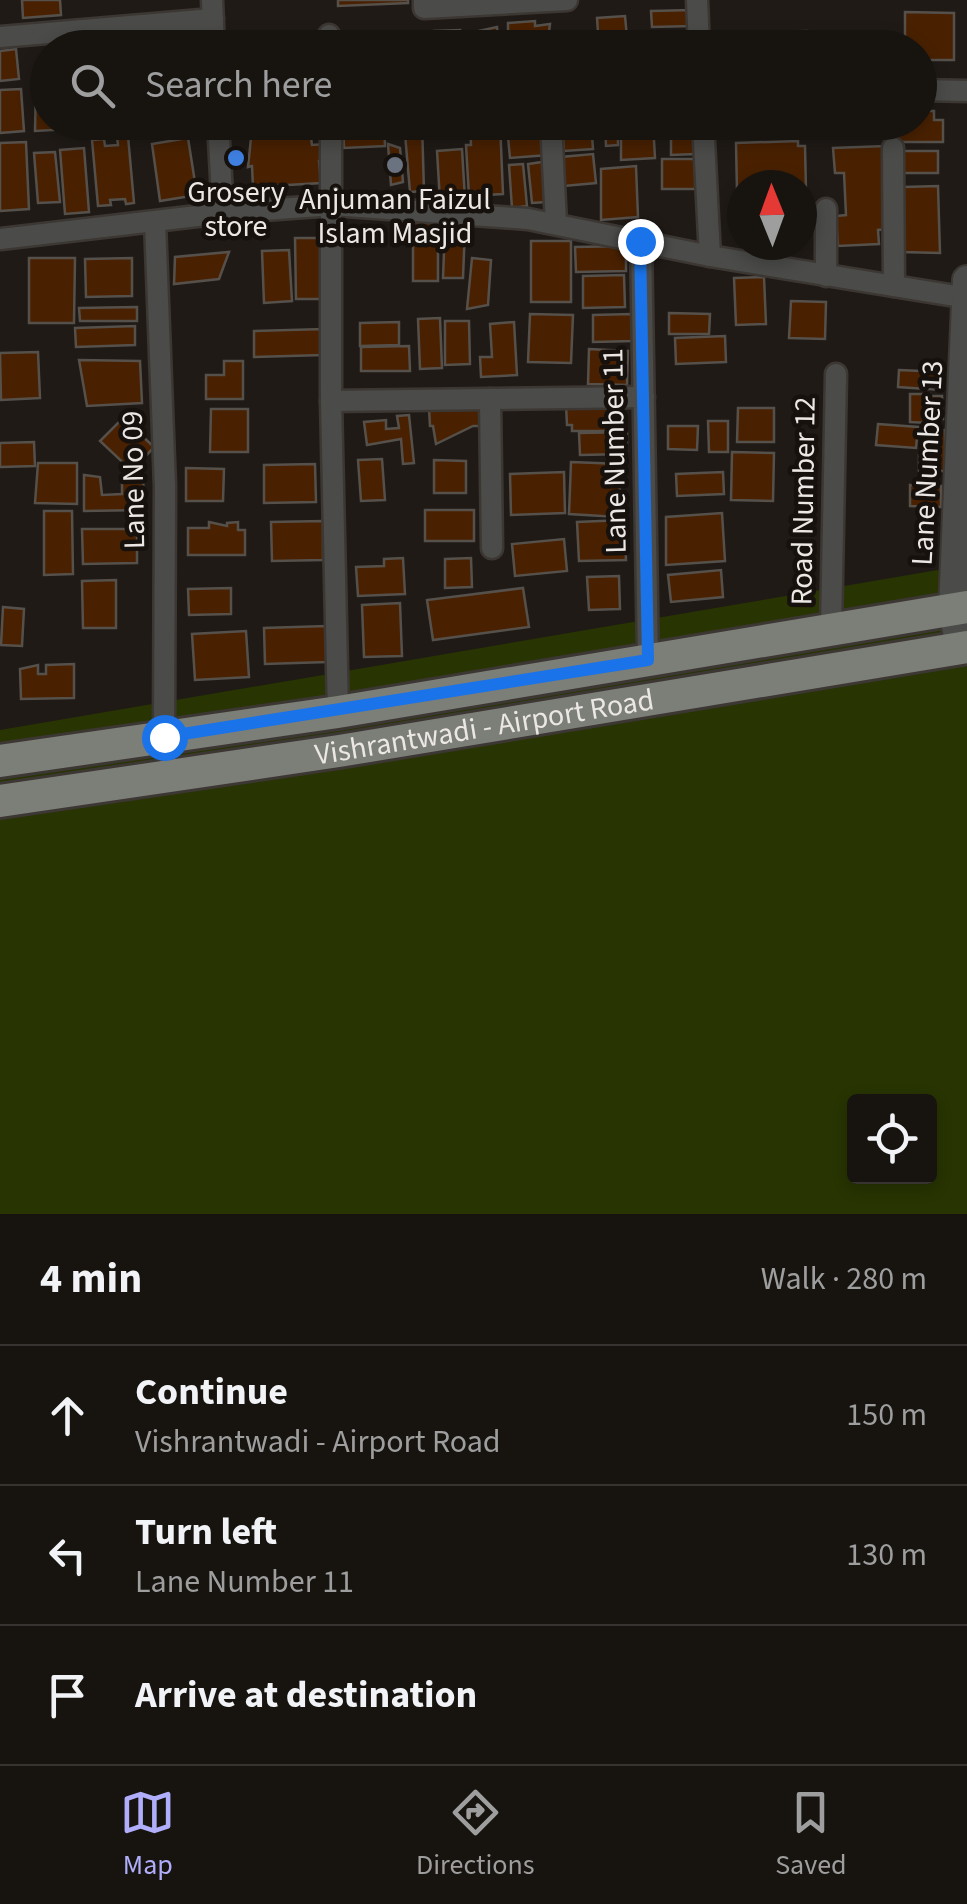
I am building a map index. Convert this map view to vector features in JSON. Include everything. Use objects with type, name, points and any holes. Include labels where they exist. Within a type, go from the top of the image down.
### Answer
[{"type":"main road","name":"Vishrantwadi - Airport Road","points":[[0,761],[338,712],[960,608]]},
{"type":"main road","name":"Vishrantwadi - Airport Road","points":[[0,801],[339,751],[964,647]]},
{"type":"street","points":[[424,4],[567,0]]},
{"type":"street","points":[[697,0],[698,30]]},
{"type":"street","points":[[53,30],[213,9]]},
{"type":"street","points":[[0,37],[30,33]]},
{"type":"street","points":[[937,90],[967,91]]},
{"type":"street","points":[[219,140],[223,214]]},
{"type":"street","points":[[331,140],[331,401],[338,712]]},
{"type":"street","points":[[552,140],[556,224]]},
{"type":"street","points":[[704,140],[710,256]]},
{"type":"street","points":[[893,148],[894,286]]},
{"type":"street","points":[[0,239],[333,205],[528,219],[710,256],[967,298]]},
{"type":"street","points":[[826,210],[826,276]]},
{"type":"street","name":"Lane No 09","points":[[155,222],[165,486],[164,737]]},
{"type":"street","name":"Lane Number 11","points":[[640,241],[648,660]]},
{"type":"street","name":"Lane Number 13","points":[[964,647],[960,608],[967,280]]},
{"type":"street","name":"Road Number 12","points":[[831,630],[836,374]]},
{"type":"street","points":[[331,401],[644,396]]},
{"type":"street","points":[[490,399],[492,548]]},
{"type":"green space","points":[[967,565],[967,1214],[0,1214],[0,730]]},
{"type":"building","points":[[22,0],[60,0],[61,15],[23,18]]},
{"type":"building","points":[[338,0],[408,0],[408,3],[338,6]]},
{"type":"building","points":[[692,10],[693,26],[652,27],[651,11]]},
{"type":"building","points":[[905,12],[954,13],[954,60],[937,60],[937,30],[905,30]]},
{"type":"building","points":[[625,16],[626,30],[598,30],[597,18]]},
{"type":"building","points":[[508,23],[550,24],[549,30],[508,30]]},
{"type":"building","points":[[16,49],[19,79],[0,81],[0,51]]},
{"type":"building","points":[[21,89],[24,131],[0,133],[0,90]]},
{"type":"building","points":[[937,120],[943,120],[943,142],[894,142],[937,140]]},
{"type":"building","points":[[92,140],[104,140],[105,146],[118,145],[117,140],[128,140],[134,203],[110,200],[111,205],[98,206]]},
{"type":"building","points":[[188,140],[197,195],[160,201],[152,144]]},
{"type":"building","points":[[251,140],[311,140],[312,145],[324,144],[325,161],[319,161],[321,183],[253,187],[252,166],[248,167]]},
{"type":"building","points":[[344,140],[385,140],[385,146],[344,148]]},
{"type":"building","points":[[406,140],[423,140],[424,191],[410,192]]},
{"type":"building","points":[[471,140],[501,140],[503,194],[469,196],[466,145],[471,145]]},
{"type":"building","points":[[508,140],[547,140],[548,155],[510,158]]},
{"type":"building","points":[[563,140],[592,140],[593,149],[564,151]]},
{"type":"building","points":[[606,140],[618,140],[618,145],[606,146]]},
{"type":"building","points":[[621,140],[654,140],[655,158],[621,160]]},
{"type":"building","points":[[671,140],[697,140],[697,154],[671,155]]},
{"type":"building","points":[[798,141],[798,146],[805,146],[806,170],[737,170],[736,143]]},
{"type":"building","points":[[26,142],[29,209],[0,211],[0,143]]},
{"type":"building","name":"Anjuman Faizul Islam Masjid","points":[[388,144],[400,148],[403,182],[391,185]]},
{"type":"building","points":[[885,146],[889,229],[878,230],[879,244],[838,246],[836,216],[846,215],[844,173],[835,173],[833,148]]},
{"type":"building","points":[[84,148],[89,212],[65,214],[60,150]]},
{"type":"building","points":[[462,149],[465,199],[440,201],[437,151]]},
{"type":"building","points":[[900,151],[938,151],[938,173],[900,173]]},
{"type":"building","points":[[55,152],[60,202],[38,203],[34,153]]},
{"type":"building","points":[[593,154],[596,183],[564,186],[561,157]]},
{"type":"building","points":[[662,159],[696,159],[695,189],[662,189]]},
{"type":"building","points":[[542,162],[546,202],[532,203],[528,164]]},
{"type":"building","points":[[523,164],[527,206],[512,208],[509,165]]},
{"type":"building","points":[[636,166],[638,217],[601,220],[601,169]]},
{"type":"building","points":[[938,186],[940,253],[901,252],[904,187]]},
{"type":"building","points":[[817,207],[821,207],[821,227],[817,227]]},
{"type":"building","points":[[413,222],[438,222],[438,281],[413,281]]},
{"type":"building","points":[[445,227],[465,228],[463,278],[443,278]]},
{"type":"building","points":[[295,238],[325,238],[325,299],[296,299]]},
{"type":"building","points":[[531,241],[571,241],[571,302],[531,302]]},
{"type":"building","points":[[626,246],[626,271],[576,272],[575,247]]},
{"type":"building","points":[[289,250],[292,301],[264,303],[262,251]]},
{"type":"building","points":[[229,252],[219,279],[174,284],[175,257]]},
{"type":"building","points":[[29,258],[75,258],[74,323],[29,323]]},
{"type":"building","points":[[132,258],[132,296],[86,297],[85,259]]},
{"type":"building","points":[[472,258],[491,260],[488,305],[467,309]]},
{"type":"building","points":[[624,275],[625,307],[583,308],[583,276]]},
{"type":"building","points":[[764,277],[766,324],[736,325],[734,278]]},
{"type":"building","points":[[791,301],[826,302],[825,339],[789,338]]},
{"type":"building","points":[[137,307],[137,321],[80,321],[79,308]]},
{"type":"building","points":[[669,313],[710,314],[709,334],[669,334]]},
{"type":"building","points":[[530,314],[573,315],[571,363],[528,362]]},
{"type":"building","points":[[632,314],[633,341],[593,342],[593,315]]},
{"type":"building","points":[[440,318],[442,368],[420,369],[418,319]]},
{"type":"building","points":[[445,321],[469,321],[470,364],[445,365]]},
{"type":"building","points":[[399,322],[399,345],[360,346],[360,323]]},
{"type":"building","points":[[514,322],[517,375],[481,377],[480,357],[492,357],[490,324]]},
{"type":"building","points":[[135,326],[135,345],[76,347],[75,328]]},
{"type":"building","points":[[323,329],[323,355],[254,357],[254,331]]},
{"type":"building","points":[[725,336],[726,362],[676,364],[675,338]]},
{"type":"building","points":[[409,346],[410,371],[361,371],[361,347]]},
{"type":"building","points":[[589,349],[628,351],[627,385],[588,384]]},
{"type":"building","points":[[38,352],[40,398],[1,400],[0,353]]},
{"type":"building","points":[[79,360],[140,361],[142,403],[87,406]]},
{"type":"building","points":[[224,361],[243,361],[243,399],[206,399],[206,375],[224,375]]},
{"type":"building","points":[[899,370],[942,372],[941,390],[898,387]]},
{"type":"building","points":[[910,394],[930,394],[930,423],[910,422]]},
{"type":"building","points":[[932,396],[942,396],[943,419],[933,419]]},
{"type":"building","points":[[616,404],[616,431],[572,431],[572,425],[567,425],[566,405]]},
{"type":"building","points":[[481,408],[481,426],[436,444],[429,409]]},
{"type":"building","points":[[738,408],[774,408],[774,442],[737,442]]},
{"type":"building","points":[[211,409],[248,409],[248,452],[210,452]]},
{"type":"building","points":[[409,415],[414,463],[403,464],[401,439],[367,445],[364,422],[386,420],[386,429],[399,428],[397,416]]},
{"type":"building","points":[[123,418],[154,447],[132,471],[100,441]]},
{"type":"building","points":[[708,421],[728,421],[728,452],[709,452]]},
{"type":"building","points":[[878,424],[918,427],[916,448],[876,445]]},
{"type":"building","points":[[668,426],[698,426],[697,450],[668,449]]},
{"type":"building","points":[[932,430],[945,430],[945,471],[919,471],[919,455],[932,455]]},
{"type":"building","points":[[627,432],[627,454],[580,455],[579,433]]},
{"type":"building","points":[[34,442],[35,466],[0,467],[0,443]]},
{"type":"building","points":[[732,452],[774,453],[773,501],[731,500]]},
{"type":"building","points":[[382,459],[385,500],[361,501],[358,460]]},
{"type":"building","points":[[434,460],[466,461],[466,493],[434,493]]},
{"type":"building","points":[[571,462],[621,464],[618,517],[569,514]]},
{"type":"building","points":[[38,463],[77,463],[77,504],[35,503]]},
{"type":"building","points":[[315,464],[316,502],[264,503],[264,465]]},
{"type":"building","points":[[186,468],[224,469],[223,501],[186,501]]},
{"type":"building","points":[[564,472],[565,513],[511,515],[510,474]]},
{"type":"building","points":[[723,472],[724,494],[677,496],[676,474]]},
{"type":"building","points":[[143,474],[144,510],[84,511],[84,475],[100,477],[102,495],[122,494],[122,475]]},
{"type":"building","points":[[910,485],[941,486],[941,507],[910,506]]},
{"type":"building","points":[[425,510],[474,510],[474,541],[425,541]]},
{"type":"building","points":[[44,511],[72,511],[73,574],[44,575]]},
{"type":"building","points":[[722,513],[725,561],[666,565],[666,517]]},
{"type":"building","points":[[624,520],[626,560],[579,561],[577,522]]},
{"type":"building","points":[[323,521],[323,560],[272,561],[271,522]]},
{"type":"building","points":[[209,522],[227,526],[238,522],[238,530],[245,530],[245,555],[188,555],[188,528],[209,528]]},
{"type":"building","points":[[82,529],[137,529],[137,563],[83,564]]},
{"type":"building","points":[[564,539],[567,571],[515,576],[512,544]]},
{"type":"building","points":[[403,558],[405,594],[358,596],[356,567],[384,566],[384,559]]},
{"type":"building","points":[[471,558],[472,587],[445,588],[445,559]]},
{"type":"building","points":[[721,570],[723,597],[671,602],[668,575]]},
{"type":"building","points":[[619,576],[620,609],[589,610],[587,577]]},
{"type":"building","points":[[116,580],[116,628],[83,628],[82,581]]},
{"type":"building","points":[[231,588],[231,614],[189,615],[188,589]]},
{"type":"building","points":[[523,588],[529,627],[433,640],[427,600]]},
{"type":"building","points":[[400,603],[402,656],[364,657],[362,605]]},
{"type":"building","points":[[3,607],[24,609],[22,646],[1,645]]},
{"type":"building","points":[[326,626],[327,662],[265,664],[264,628]]},
{"type":"building","points":[[246,631],[249,677],[195,680],[192,634]]},
{"type":"building","points":[[74,664],[74,698],[21,699],[20,669],[38,665],[38,674],[46,674],[46,665]]},
{"type":"place","name":"Grosery store","points":[[236,158]]},
{"type":"place","name":"Anjuman Faizul Islam Masjid","points":[[395,165]]},
{"type":"route","points":[[164,737],[648,660],[640,241]]}]
